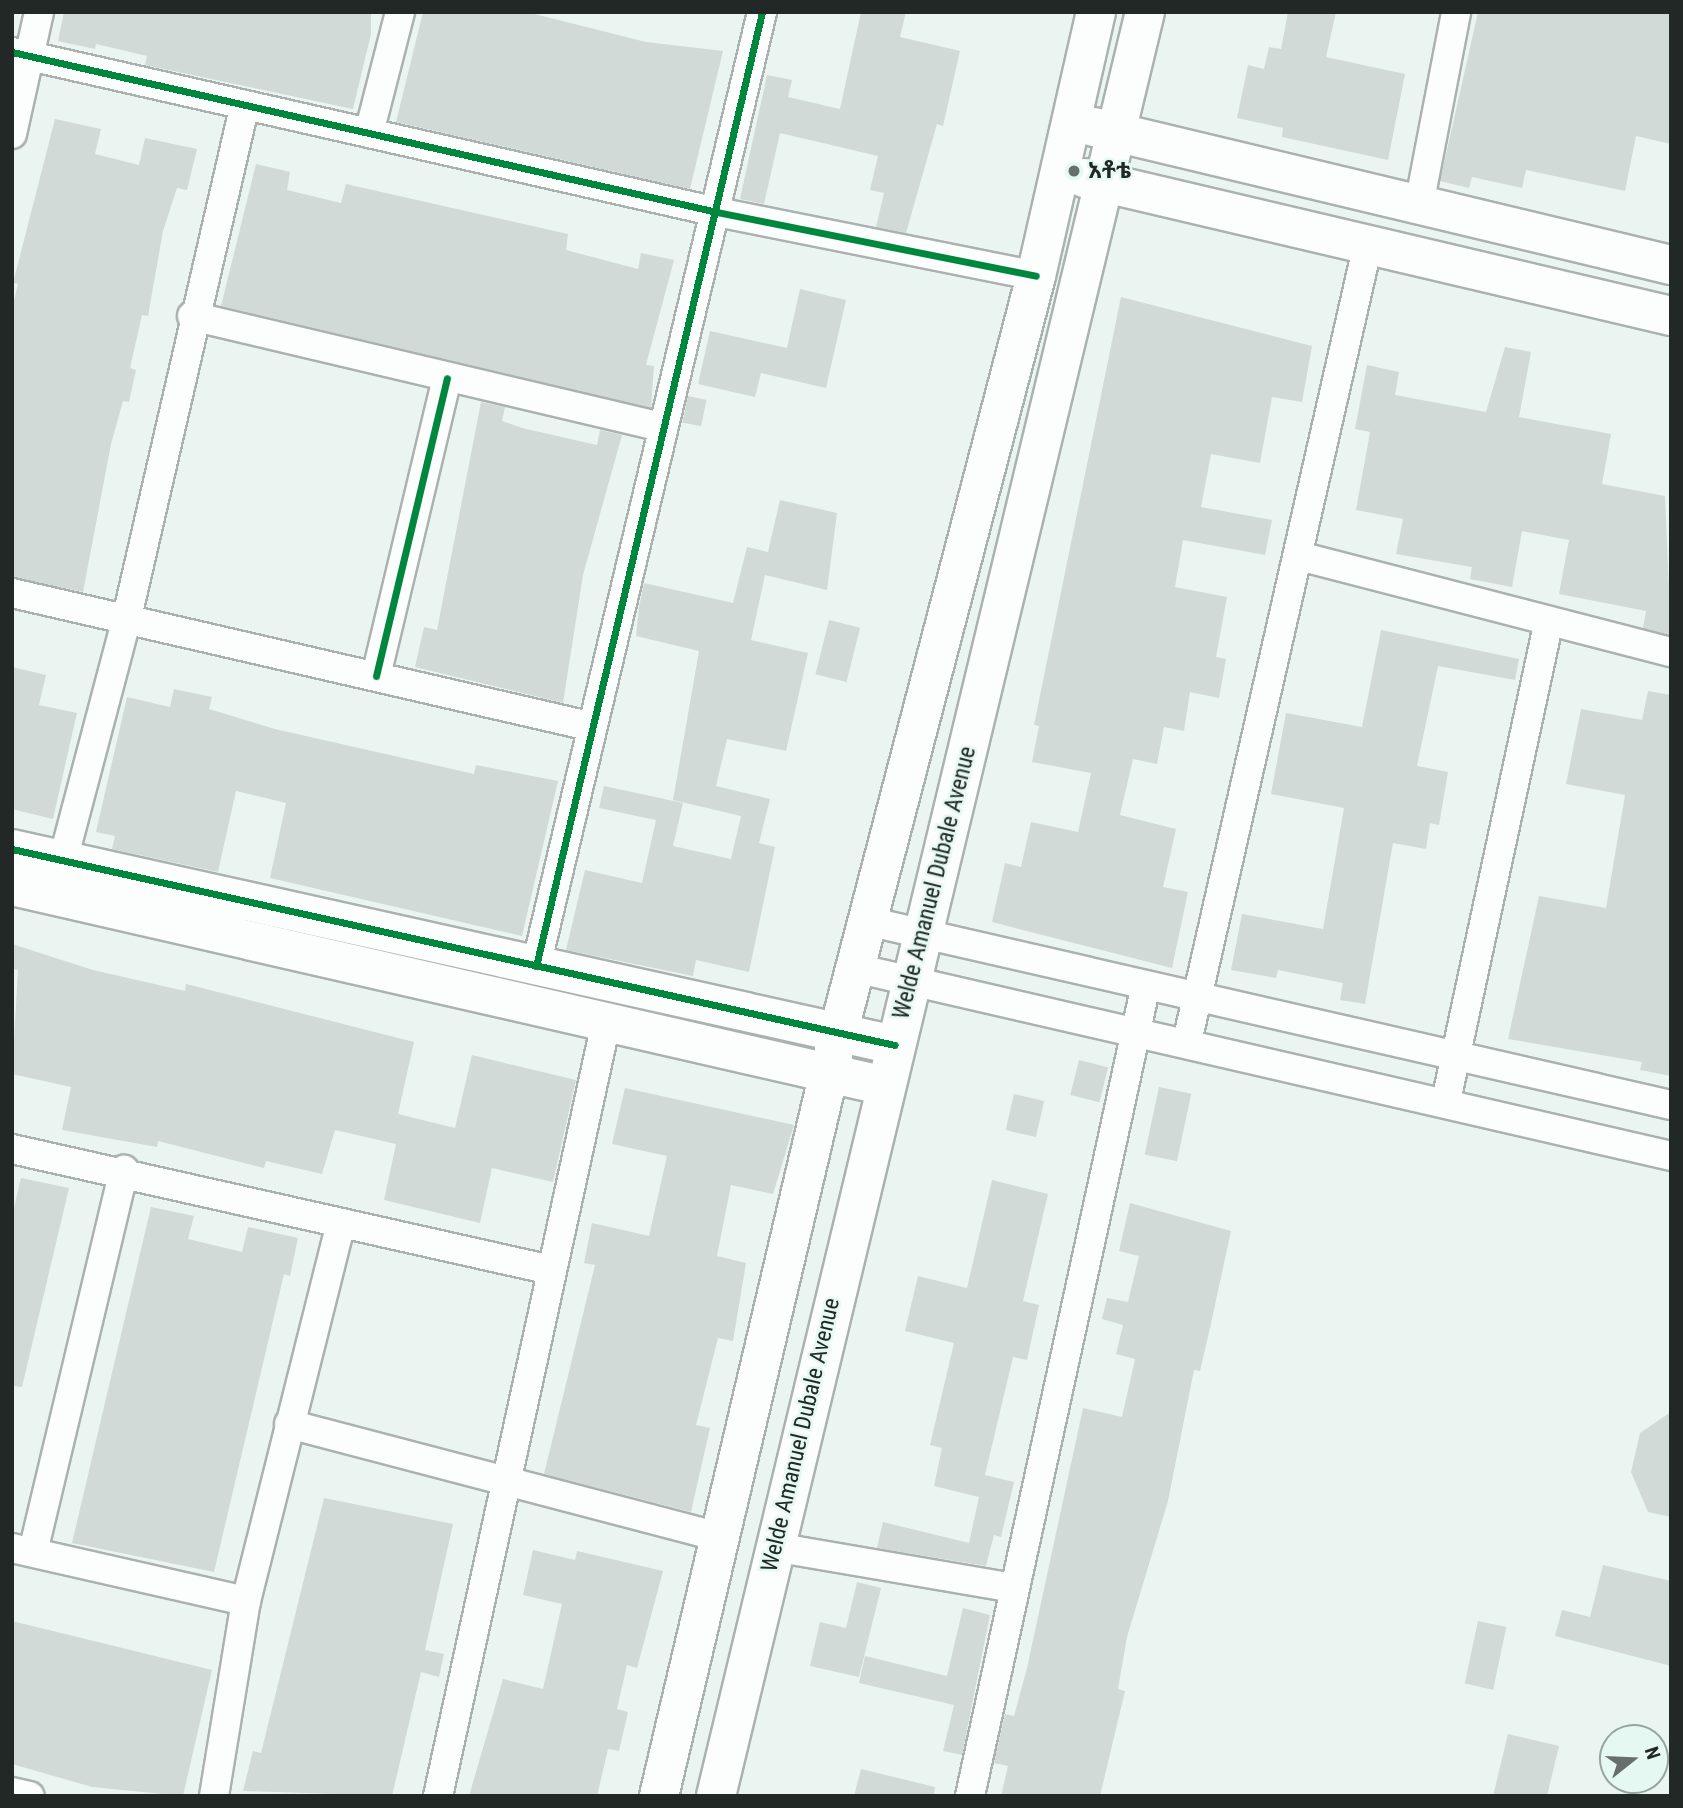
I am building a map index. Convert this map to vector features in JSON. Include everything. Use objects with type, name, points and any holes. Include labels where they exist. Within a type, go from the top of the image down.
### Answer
[{"type":"main road","points":[[659,1796],[716,1536],[839,1030],[1036,276],[1096,12]]},
{"type":"main road","name":"Welde Amanuel Dubale Avenue","points":[[716,1796],[885,1086],[1107,185],[1145,12]]},
{"type":"main road","points":[[1070,120],[1118,134],[1671,265]]},
{"type":"main road","points":[[1059,170],[1107,185],[1671,316]]},
{"type":"main road","points":[[12,849],[536,966],[839,1030],[895,1045]]},
{"type":"main road","points":[[12,886],[885,1086]]},
{"type":"street","points":[[12,134],[21,54],[39,12]]},
{"type":"street","points":[[369,133],[400,12]]},
{"type":"street","points":[[536,966],[589,726],[660,427],[717,212],[762,12]]},
{"type":"street","points":[[1419,205],[1456,12]]},
{"type":"street","points":[[21,54],[244,107],[717,212],[1036,276]]},
{"type":"street","points":[[63,860],[127,617],[192,316],[244,107]]},
{"type":"street","points":[[1187,1042],[1368,244]]},
{"type":"street","points":[[192,316],[660,427]]},
{"type":"street","points":[[376,676],[447,378]]},
{"type":"street","points":[[1299,556],[1548,624],[1671,652]]},
{"type":"street","points":[[12,593],[127,617],[589,726]]},
{"type":"street","points":[[1446,1101],[1548,624]]},
{"type":"street","points":[[867,921],[1145,989],[1457,1054],[1671,1105]]},
{"type":"street","points":[[855,968],[1138,1030],[1671,1156]]},
{"type":"street","points":[[970,1796],[1145,989]]},
{"type":"street","points":[[438,1796],[606,1023]]},
{"type":"street","points":[[12,1149],[124,1170],[341,1224],[551,1269]]},
{"type":"street","points":[[124,1170],[23,1550],[246,1601]]},
{"type":"street","points":[[214,1796],[246,1601],[341,1224]]},
{"type":"street","points":[[289,1424],[504,1484],[716,1536]]},
{"type":"street","points":[[774,1548],[1015,1588]]},
{"type":"street","points":[[12,1792],[30,1796]]},
{"type":"building","points":[[64,12],[371,12],[371,34],[353,109],[145,65],[147,56],[96,44],[95,49],[58,41]]},
{"type":"building","points":[[423,12],[527,12],[646,42],[723,51],[690,189],[396,122]]},
{"type":"building","points":[[861,12],[906,12],[900,37],[960,51],[943,126],[937,124],[906,233],[876,227],[884,193],[870,190],[878,156],[780,133],[764,204],[740,199],[767,75],[792,80],[788,97],[840,109]]},
{"type":"building","points":[[1288,12],[1336,12],[1326,57],[1405,74],[1388,160],[1282,137],[1283,128],[1237,118],[1248,65],[1264,69],[1269,47],[1281,49]]},
{"type":"building","points":[[1478,12],[1671,12],[1671,144],[1636,136],[1625,191],[1526,170],[1522,188],[1472,177],[1469,188],[1440,181]]},
{"type":"building","points":[[55,119],[101,129],[95,154],[139,165],[145,138],[197,149],[187,190],[177,188],[163,231],[148,316],[142,315],[130,368],[136,370],[129,402],[123,401],[111,444],[83,592],[12,577],[12,309],[18,284],[13,283]]},
{"type":"building","points":[[256,164],[290,172],[287,190],[341,203],[346,184],[568,234],[566,250],[638,269],[641,253],[674,260],[646,365],[654,366],[651,408],[221,306]]},
{"type":"building","points":[[800,289],[846,300],[826,388],[761,373],[755,397],[698,384],[710,331],[787,348]]},
{"type":"building","points":[[1121,297],[1312,346],[1302,402],[1272,397],[1260,463],[1211,454],[1201,507],[1272,520],[1265,555],[1183,540],[1175,587],[1227,597],[1216,657],[1226,659],[1219,698],[1190,692],[1184,731],[1164,727],[1157,764],[1133,759],[1120,815],[1176,829],[1163,887],[1188,892],[1172,968],[992,922],[1005,863],[1021,867],[1031,822],[1078,832],[1091,773],[1032,762],[1039,726],[1034,725]]},
{"type":"building","points":[[1505,347],[1531,352],[1519,417],[1611,434],[1602,484],[1665,496],[1671,635],[1643,628],[1646,611],[1559,594],[1569,540],[1522,531],[1512,587],[1470,579],[1472,567],[1396,554],[1403,519],[1356,510],[1370,432],[1355,429],[1367,365],[1399,372],[1395,395],[1486,412]]},
{"type":"building","points":[[688,396],[707,400],[701,426],[682,422]]},
{"type":"building","points":[[481,402],[505,407],[502,421],[522,428],[597,445],[600,430],[622,435],[583,575],[563,703],[415,667],[424,627],[437,630]]},
{"type":"building","points":[[780,500],[837,513],[827,590],[765,575],[751,640],[808,653],[786,751],[727,739],[716,786],[770,799],[759,843],[775,847],[749,972],[696,960],[693,976],[566,950],[585,870],[642,883],[656,820],[599,808],[604,786],[683,803],[673,846],[731,859],[741,816],[673,800],[699,651],[636,636],[639,607],[644,583],[733,603],[747,547],[768,552]]},
{"type":"building","points":[[829,620],[860,628],[847,682],[815,674]]},
{"type":"building","points":[[1381,630],[1519,659],[1515,680],[1438,666],[1417,766],[1448,772],[1439,825],[1430,823],[1426,849],[1393,843],[1365,1004],[1340,1000],[1343,983],[1278,970],[1276,978],[1231,970],[1242,914],[1323,929],[1344,808],[1271,794],[1286,713],[1362,727]]},
{"type":"building","points":[[12,667],[46,675],[39,705],[77,713],[53,819],[12,809]]},
{"type":"building","points":[[174,689],[212,697],[209,709],[275,729],[474,774],[476,765],[558,781],[522,936],[270,878],[286,803],[236,791],[218,872],[112,849],[115,836],[96,832],[127,697],[170,707]]},
{"type":"building","points":[[1648,691],[1671,695],[1671,1076],[1640,1070],[1642,1062],[1508,1039],[1539,896],[1606,908],[1625,795],[1566,784],[1581,709],[1642,720]]},
{"type":"building","points":[[12,944],[93,970],[185,991],[186,984],[414,1042],[398,1114],[455,1128],[472,1055],[576,1080],[553,1182],[492,1168],[480,1223],[384,1200],[396,1144],[335,1130],[322,1174],[266,1161],[264,1168],[158,1141],[157,1147],[62,1130],[71,1087],[12,1074],[18,970],[12,969]]},
{"type":"building","points":[[1079,1060],[1108,1067],[1099,1102],[1070,1095]]},
{"type":"building","points":[[1159,1087],[1191,1094],[1177,1161],[1145,1154]]},
{"type":"building","points":[[625,1088],[794,1125],[773,1194],[731,1185],[717,1256],[746,1263],[733,1341],[718,1338],[696,1425],[710,1428],[691,1512],[544,1474],[595,1265],[584,1263],[592,1223],[649,1236],[667,1156],[612,1144]]},
{"type":"building","points":[[1014,1094],[1044,1101],[1036,1137],[1006,1130]]},
{"type":"building","points":[[21,1178],[69,1188],[22,1387],[12,1386],[12,1216]]},
{"type":"building","points":[[992,1180],[1048,1194],[1023,1301],[1039,1305],[1027,1360],[1013,1357],[985,1475],[1014,1482],[1001,1537],[994,1535],[986,1566],[877,1548],[883,1522],[969,1543],[979,1497],[934,1486],[942,1448],[930,1445],[954,1343],[905,1331],[918,1276],[967,1288]]},
{"type":"building","points":[[1130,1203],[1231,1231],[1210,1328],[1200,1371],[1194,1370],[1168,1501],[1127,1637],[1118,1689],[1125,1691],[1100,1796],[1001,1796],[1008,1766],[994,1763],[1005,1714],[1014,1716],[1027,1668],[1083,1408],[1122,1417],[1135,1359],[1116,1354],[1123,1325],[1102,1319],[1107,1298],[1128,1302],[1139,1256],[1119,1251]]},
{"type":"building","points":[[151,1207],[194,1216],[188,1239],[242,1252],[248,1227],[298,1238],[290,1276],[284,1274],[214,1572],[72,1543]]},
{"type":"building","points":[[1671,1412],[1671,1517],[1648,1512],[1631,1472],[1640,1433]]},
{"type":"building","points":[[324,1498],[453,1524],[425,1650],[444,1654],[439,1677],[421,1672],[392,1796],[243,1791],[253,1751],[261,1753]]},
{"type":"building","points":[[533,1550],[575,1560],[577,1551],[663,1571],[637,1668],[627,1665],[617,1709],[628,1712],[619,1751],[608,1749],[597,1796],[469,1796],[503,1679],[543,1689],[562,1604],[523,1595]]},
{"type":"building","points":[[1603,1565],[1671,1581],[1671,1666],[1555,1636],[1562,1610],[1590,1617]]},
{"type":"building","points":[[857,1582],[881,1588],[859,1677],[810,1666],[820,1622],[846,1628]]},
{"type":"building","points":[[963,1608],[990,1615],[962,1755],[943,1751],[954,1705],[859,1683],[865,1656],[947,1676]]},
{"type":"building","points":[[12,1621],[212,1670],[183,1796],[92,1787],[12,1764]]},
{"type":"building","points":[[1478,1621],[1506,1627],[1493,1690],[1465,1684]]},
{"type":"building","points":[[1508,1734],[1559,1746],[1547,1796],[1493,1796]]},
{"type":"building","points":[[861,1769],[935,1787],[934,1796],[854,1796]]},
{"type":"cycle path","points":[[536,966],[762,12]]},
{"type":"cycle path","points":[[12,52],[717,212],[1036,276]]},
{"type":"cycle path","points":[[376,676],[447,378]]},
{"type":"cycle path","points":[[12,849],[895,1045]]},
{"type":"place","name":"አቶቴ","points":[[1074,171]]}]
